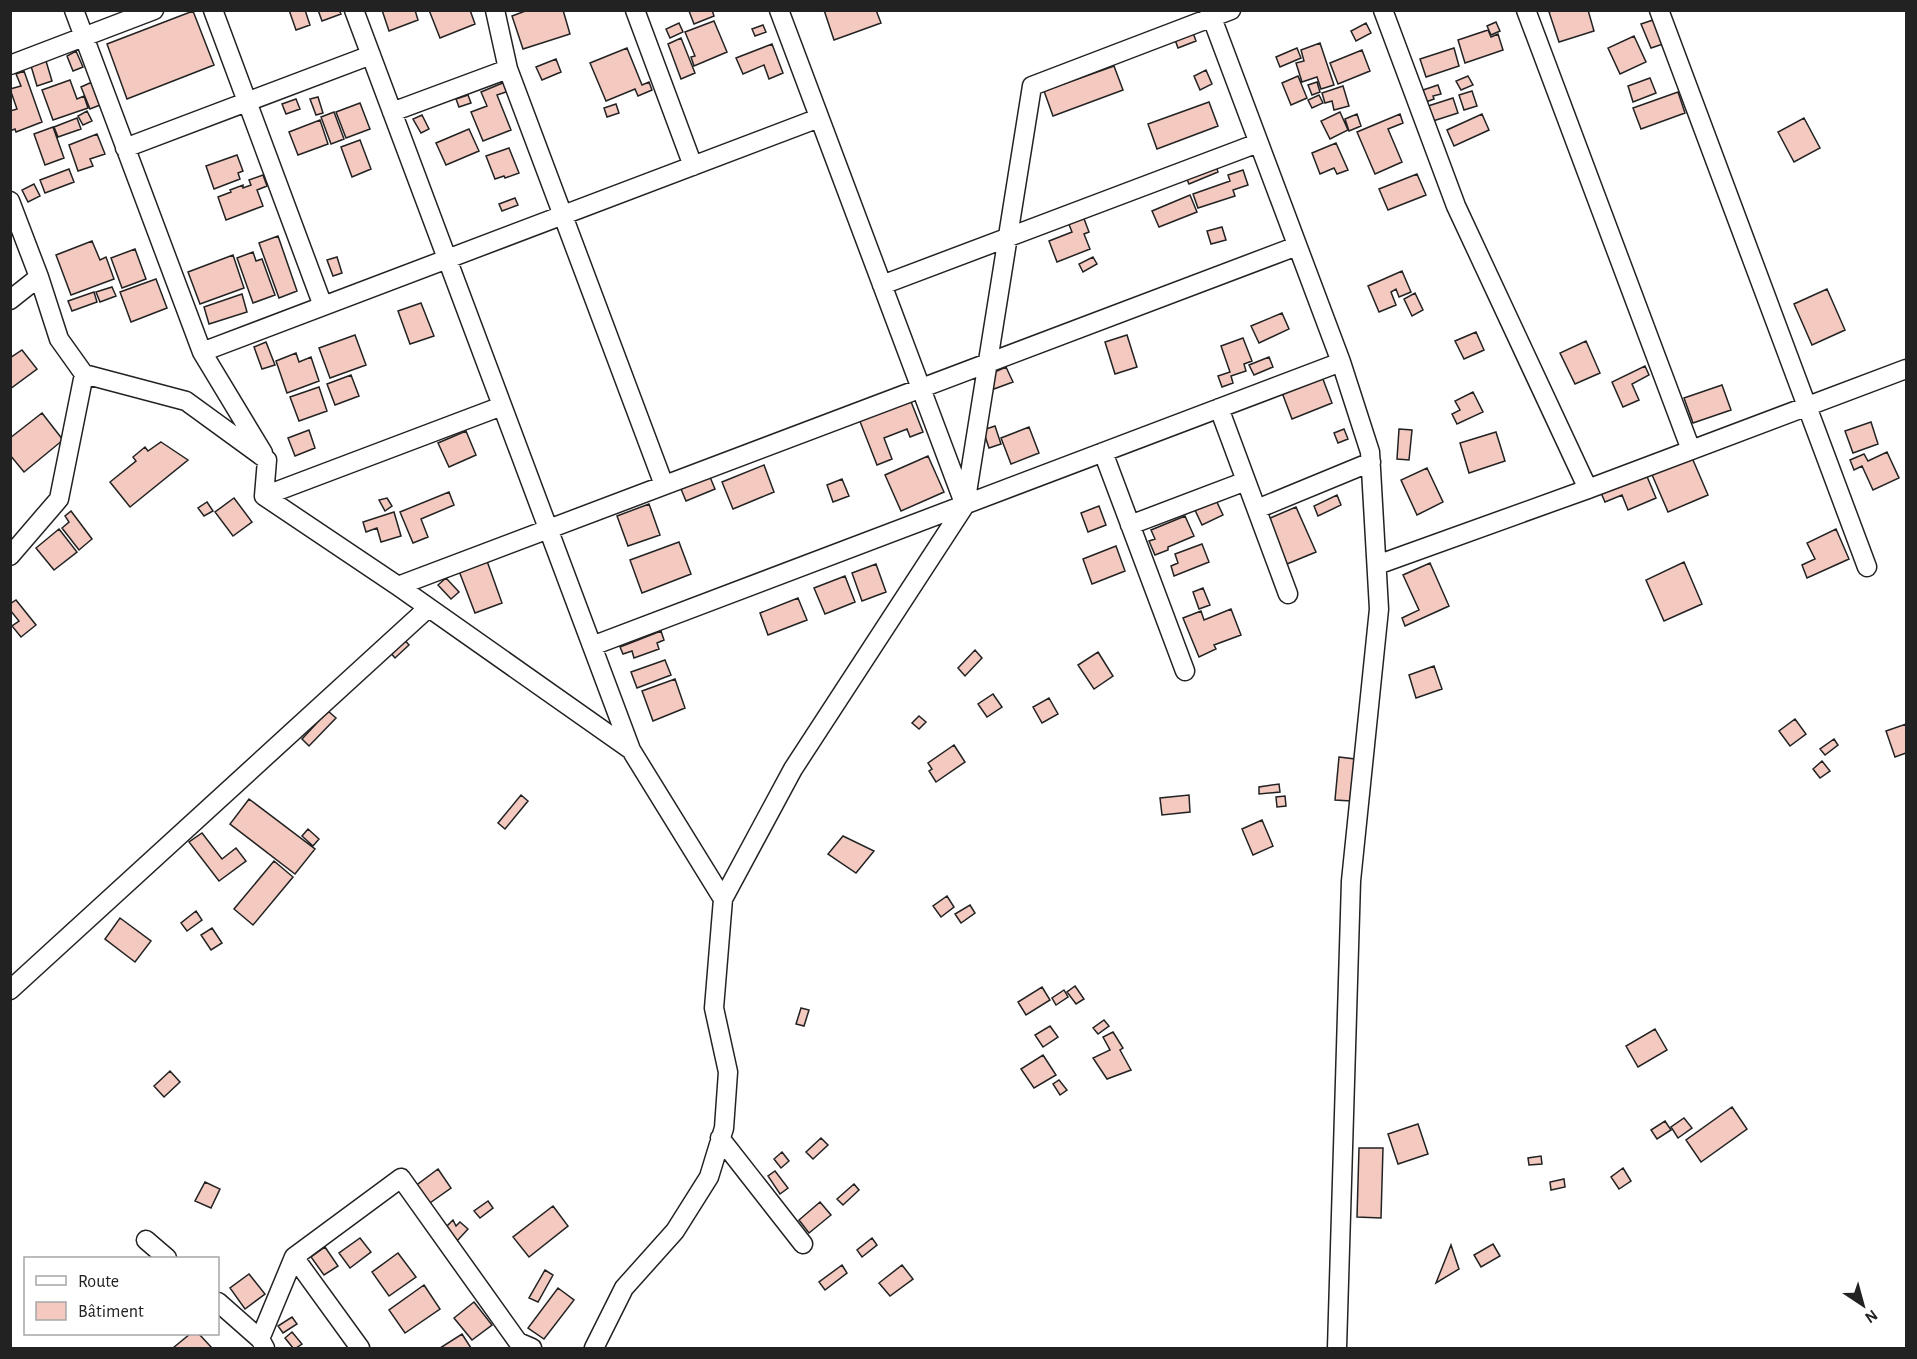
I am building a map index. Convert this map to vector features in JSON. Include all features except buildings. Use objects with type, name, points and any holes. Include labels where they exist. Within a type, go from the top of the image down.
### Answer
[{"type":"street","points":[[74,10],[202,352],[267,460],[264,496]]},
{"type":"street","points":[[10,65],[154,10]]},
{"type":"street","points":[[213,10],[323,306]]},
{"type":"street","points":[[354,10],[631,750],[723,899]]},
{"type":"street","points":[[495,10],[508,69],[664,486]]},
{"type":"street","points":[[635,10],[693,166]]},
{"type":"street","points":[[779,10],[964,505]]},
{"type":"street","points":[[594,1348],[624,1288],[675,1231],[709,1177],[724,1128],[728,1072],[714,1008],[723,899],[793,770],[964,505],[1032,86],[1210,14],[1231,10]]},
{"type":"street","points":[[1383,10],[1456,206],[1588,489]]},
{"type":"street","points":[[1526,10],[1691,450]]},
{"type":"street","points":[[1659,10],[1867,567]]},
{"type":"street","points":[[1210,14],[1341,362],[1370,452],[1371,462],[1379,609],[1351,881],[1337,1348]]},
{"type":"street","points":[[125,148],[371,56]]},
{"type":"street","points":[[392,112],[508,69]]},
{"type":"street","points":[[202,352],[819,118]]},
{"type":"street","points":[[882,285],[1258,143]]},
{"type":"street","points":[[10,201],[39,277],[59,339],[84,374],[186,401],[267,460]]},
{"type":"street","points":[[398,586],[1297,246]]},
{"type":"street","points":[[10,300],[39,277]]},
{"type":"street","points":[[592,646],[1341,362]]},
{"type":"street","points":[[1377,565],[1588,489],[1906,369]]},
{"type":"street","points":[[10,556],[59,499],[84,374]]},
{"type":"street","points":[[264,496],[502,406]]},
{"type":"street","points":[[1219,408],[1288,594]]},
{"type":"street","points":[[1103,452],[1185,670]]},
{"type":"street","points":[[1257,509],[1371,462]]},
{"type":"street","points":[[1130,525],[1246,481]]},
{"type":"street","points":[[264,496],[398,586],[631,750]]},
{"type":"street","points":[[10,990],[428,608]]},
{"type":"street","points":[[720,1138],[803,1244]]},
{"type":"street","points":[[219,1303],[262,1344],[294,1257],[401,1178],[518,1342],[532,1348]]},
{"type":"street","points":[[146,1240],[166,1257]]},
{"type":"street","points":[[294,1257],[360,1348]]}]
